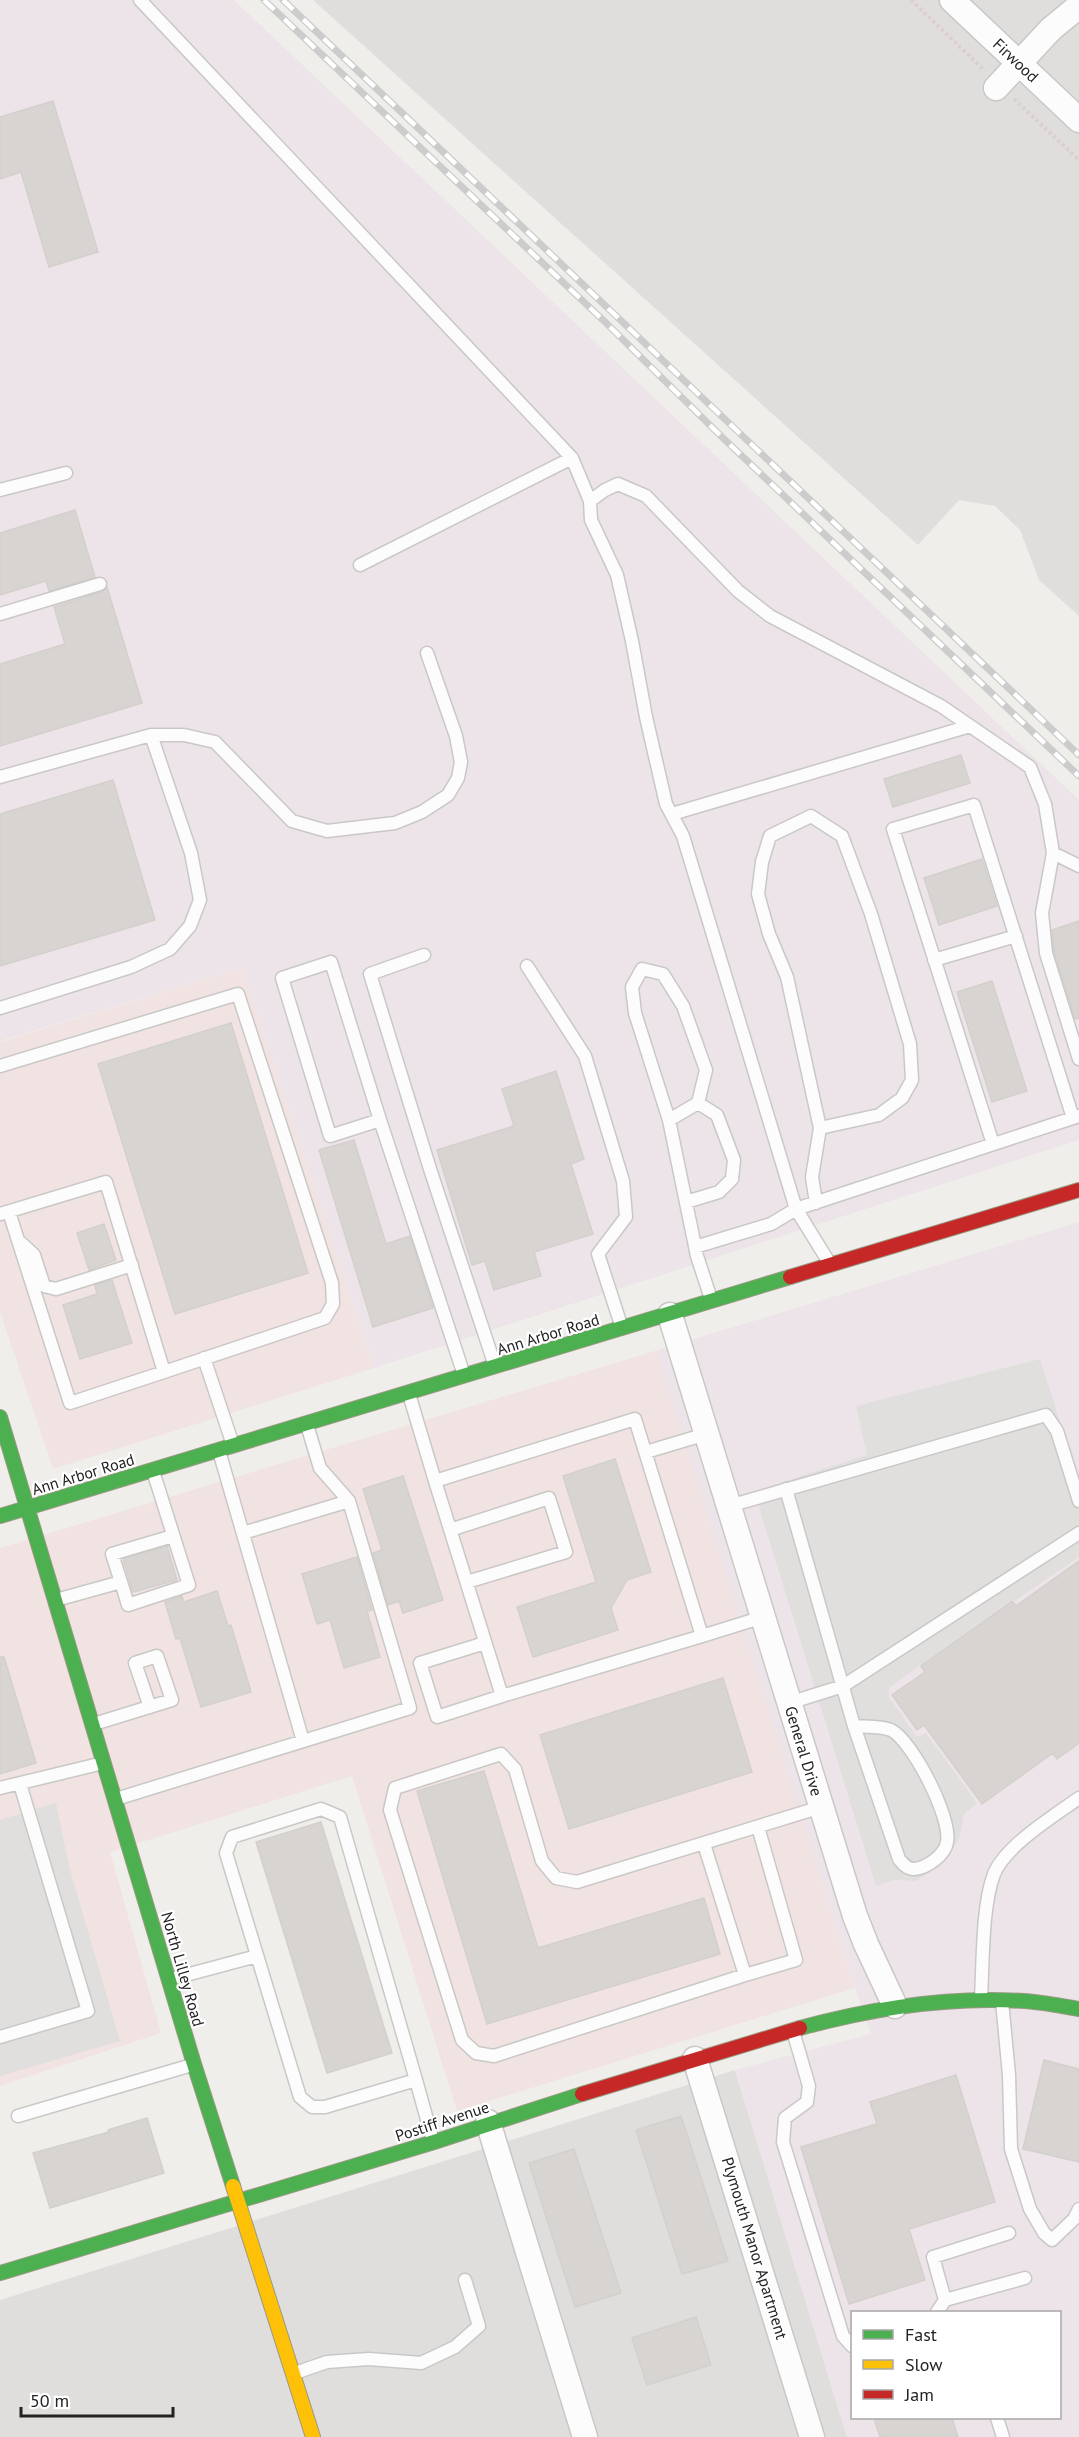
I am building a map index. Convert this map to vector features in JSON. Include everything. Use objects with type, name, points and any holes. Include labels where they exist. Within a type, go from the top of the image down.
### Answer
[{"type":"street","name":"Firwood","points":[[952,0],[1079,120]]},
{"type":"street","points":[[996,88],[1051,29],[1079,6]]},
{"type":"street","name":"Ann Arbor Road","points":[[0,1516],[1079,1190]]},
{"type":"street","name":"General Drive","points":[[670,1315],[855,1916],[895,2006]]},
{"type":"street","name":"North Lilley Road","points":[[0,1417],[194,2064],[313,2437]]},
{"type":"street","points":[[895,2006],[933,2000],[981,1998],[1079,2009]]},
{"type":"street","name":"Postiff Avenue","points":[[0,2273],[434,2142],[488,2122],[695,2059],[793,2030],[895,2006]]},
{"type":"street","name":"Plymouth Manor Apartment","points":[[695,2059],[813,2437]]},
{"type":"street","points":[[488,2122],[585,2437]]},
{"type":"lane","points":[[140,0],[572,458],[590,501],[591,520],[617,575],[666,804],[683,836],[796,1209],[831,1265]]},
{"type":"lane","points":[[360,565],[572,458]]},
{"type":"lane","points":[[0,490],[66,473]]},
{"type":"lane","points":[[590,501],[604,490],[618,484],[646,496],[738,591],[770,616],[941,706],[1030,766],[1046,804],[1053,853],[1042,913],[1046,953],[1079,1059]]},
{"type":"lane","points":[[0,614],[100,584]]},
{"type":"lane","points":[[0,777],[151,735],[184,735],[215,742],[292,821],[327,831],[395,824],[422,812],[448,795],[458,778],[461,762],[456,736],[427,653]]},
{"type":"lane","points":[[672,814],[970,726]]},
{"type":"lane","points":[[0,1008],[131,967],[170,949],[190,926],[200,900],[191,853],[151,735]]},
{"type":"lane","points":[[695,1247],[771,1224],[796,1209],[1076,1117],[974,805],[893,829],[993,1144]]},
{"type":"lane","points":[[816,1203],[812,1177],[820,1128],[787,978],[769,934],[759,894],[762,862],[770,836],[811,816],[842,836],[871,914],[910,1044],[912,1080],[902,1098],[879,1115],[820,1128]]},
{"type":"lane","points":[[1053,853],[1079,866]]},
{"type":"lane","points":[[934,960],[1016,936]]},
{"type":"lane","points":[[424,955],[370,974],[430,1169],[495,1367]]},
{"type":"lane","points":[[380,1120],[330,1136],[282,978],[331,962],[464,1377]]},
{"type":"lane","points":[[527,966],[585,1056],[623,1181],[626,1217],[598,1254],[623,1329]]},
{"type":"lane","points":[[669,1120],[698,1103],[706,1070],[683,1006],[663,974],[642,969],[632,987],[635,1013],[669,1120],[695,1247],[711,1302]]},
{"type":"lane","points":[[0,1066],[238,994],[332,1283],[333,1304],[325,1318],[204,1358],[164,1372],[70,1403],[19,1241],[5,1213],[106,1182],[164,1372]]},
{"type":"lane","points":[[686,1202],[719,1192],[732,1179],[734,1160],[717,1115],[698,1103]]},
{"type":"lane","points":[[19,1241],[34,1254],[44,1286],[56,1289],[132,1265]]},
{"type":"lane","points":[[204,1358],[233,1446]]},
{"type":"lane","points":[[409,1394],[502,1696]]},
{"type":"lane","points":[[729,1506],[1046,1415],[1057,1431],[1079,1502]]},
{"type":"lane","points":[[435,1481],[635,1419],[702,1636]]},
{"type":"lane","points":[[115,1800],[410,1708],[349,1500],[320,1468],[307,1424]]},
{"type":"lane","points":[[646,1452],[706,1434]]},
{"type":"lane","points":[[219,1450],[303,1741]]},
{"type":"lane","points":[[153,1471],[174,1536],[189,1585],[128,1605],[112,1554],[174,1536]]},
{"type":"lane","points":[[786,1489],[854,1726],[899,1859],[906,1867],[914,1869],[929,1863],[942,1854],[948,1841],[945,1822],[924,1769],[909,1745],[890,1730],[854,1726]]},
{"type":"lane","points":[[450,1530],[549,1498],[566,1552],[467,1582]]},
{"type":"lane","points":[[243,1533],[349,1500]]},
{"type":"lane","points":[[789,1703],[843,1686],[1079,1533]]},
{"type":"lane","points":[[55,1600],[121,1582]]},
{"type":"lane","points":[[485,1643],[420,1663],[437,1717],[763,1617]]},
{"type":"lane","points":[[93,1724],[150,1707]]},
{"type":"lane","points":[[758,1827],[796,1960],[494,2056],[476,2053],[462,2040],[390,1810],[395,1788],[501,1754],[515,1769],[542,1860],[556,1878],[577,1882],[704,1844],[758,1827],[821,1808]]},
{"type":"lane","points":[[0,1788],[104,1763]]},
{"type":"lane","points":[[0,2037],[88,2011],[20,1784]]},
{"type":"lane","points":[[981,1998],[986,1913],[994,1873],[1015,1846],[1079,1798]]},
{"type":"lane","points":[[416,2080],[325,2107],[312,2107],[300,2097],[225,1853],[231,1837],[321,1809],[340,1817],[434,2142]]},
{"type":"lane","points":[[704,1844],[744,1976]]},
{"type":"lane","points":[[170,1979],[257,1956]]},
{"type":"lane","points":[[1002,2000],[1009,2075],[1011,2149],[1030,2209],[1044,2233],[1052,2240],[1074,2219],[1079,2209]]},
{"type":"lane","points":[[793,2030],[809,2086],[807,2102],[785,2118],[783,2142],[843,2336],[851,2345]]},
{"type":"lane","points":[[18,2116],[194,2064]]},
{"type":"lane","points":[[945,2300],[933,2257],[1009,2233]]},
{"type":"lane","points":[[938,2311],[945,2300],[1025,2278]]},
{"type":"lane","points":[[293,2373],[327,2362],[369,2359],[421,2363],[455,2347],[479,2326],[465,2280]]},
{"type":"lane","points":[[998,2419],[1003,2437]]},
{"type":"shaded area","points":[[0,0],[234,0],[1079,800],[1079,1140],[374,1368],[242,968],[0,1041]]},
{"type":"shaded area","points":[[313,0],[1079,0],[1079,616],[1039,580],[1020,530],[995,506],[959,500],[918,545]]},
{"type":"shaded area","points":[[242,968],[374,1368],[53,1469],[0,1312],[0,1042]]},
{"type":"shaded area","points":[[1079,1222],[1079,2437],[847,2437],[735,2070],[871,2034],[660,1366],[658,1350]]},
{"type":"shaded area","points":[[658,1350],[855,1988],[457,2111],[352,1776],[110,1852],[161,2033],[0,2086],[0,1548]]},
{"type":"shaded area","points":[[1040,1359],[1079,1481],[1079,1557],[1015,1601],[1012,1599],[889,1688],[889,1697],[917,1737],[926,1733],[977,1803],[964,1814],[960,1836],[951,1852],[929,1873],[915,1881],[894,1880],[876,1886],[754,1491],[867,1455],[856,1406]]},
{"type":"shaded area","points":[[56,1803],[69,1866],[120,2041],[0,2076],[0,1820]]},
{"type":"shaded area","points":[[735,2070],[847,2437],[0,2437],[0,2300]]},
{"type":"building","points":[[53,101],[98,252],[49,267],[21,172],[0,179],[0,117]]},
{"type":"building","points":[[75,510],[95,577],[49,591],[46,581],[0,595],[0,533]]},
{"type":"building","points":[[107,587],[142,703],[0,746],[0,664],[65,644],[54,607],[102,592]]},
{"type":"building","points":[[961,755],[970,783],[893,807],[884,779]]},
{"type":"building","points":[[113,780],[155,920],[0,966],[0,814]]},
{"type":"building","points":[[982,859],[997,906],[939,925],[924,878]]},
{"type":"building","points":[[1079,921],[1079,1018],[1075,1019],[1054,951],[1052,930]]},
{"type":"building","points":[[992,981],[1027,1091],[992,1102],[957,992]]},
{"type":"building","points":[[231,1023],[308,1273],[175,1314],[98,1064]]},
{"type":"building","points":[[556,1071],[584,1159],[571,1164],[593,1234],[534,1252],[541,1276],[494,1290],[485,1261],[472,1265],[437,1150],[514,1126],[502,1089]]},
{"type":"building","points":[[354,1140],[386,1244],[410,1236],[433,1308],[373,1327],[319,1150]]},
{"type":"building","points":[[104,1224],[116,1260],[89,1270],[77,1233]]},
{"type":"building","points":[[112,1280],[132,1343],[80,1359],[63,1305],[97,1294],[95,1285]]},
{"type":"building","points":[[615,1459],[651,1572],[627,1580],[611,1608],[618,1630],[533,1657],[517,1607],[596,1582],[563,1476]]},
{"type":"building","points":[[403,1476],[443,1600],[403,1613],[399,1601],[388,1605],[373,1553],[382,1550],[363,1489]]},
{"type":"building","points":[[167,1546],[177,1580],[133,1592],[123,1559]]},
{"type":"building","points":[[357,1557],[372,1610],[367,1611],[380,1657],[344,1668],[330,1620],[317,1624],[302,1574]]},
{"type":"building","points":[[1079,1561],[1079,1743],[1057,1759],[1053,1753],[982,1804],[924,1725],[917,1730],[892,1695],[925,1672],[921,1666],[1012,1601],[1016,1606]]},
{"type":"building","points":[[217,1591],[228,1626],[231,1625],[251,1692],[201,1707],[180,1638],[176,1639],[165,1602],[182,1596],[184,1602]]},
{"type":"building","points":[[0,1657],[4,1657],[36,1763],[0,1774]]},
{"type":"building","points":[[723,1678],[752,1772],[569,1829],[540,1735]]},
{"type":"building","points":[[484,1771],[538,1948],[704,1898],[720,1954],[487,2024],[417,1791]]},
{"type":"building","points":[[321,1822],[392,2053],[327,2073],[256,1842]]},
{"type":"building","points":[[1044,2060],[1079,2069],[1079,2162],[1023,2149]]},
{"type":"building","points":[[956,2075],[995,2202],[909,2229],[925,2280],[849,2304],[801,2147],[877,2124],[870,2102]]},
{"type":"building","points":[[681,2116],[728,2261],[682,2274],[636,2130]]},
{"type":"building","points":[[147,2118],[164,2173],[50,2208],[33,2153],[109,2132],[108,2130]]},
{"type":"building","points":[[574,2149],[621,2293],[575,2307],[529,2163]]},
{"type":"building","points":[[696,2317],[711,2365],[647,2385],[632,2338]]},
{"type":"building","points":[[874,2419],[952,2419],[958,2437],[880,2437]]},
{"type":"railway","points":[[264,0],[603,320],[723,438],[1079,776]]},
{"type":"railway","points":[[283,0],[1079,755]]},
{"type":"traffic: fast","points":[[0,1516],[790,1277]]},
{"type":"traffic: fast","points":[[0,1417],[194,2064],[233,2186]]},
{"type":"traffic: fast","points":[[800,2028],[883,2009],[967,2000],[1024,2001],[1079,2009]]},
{"type":"traffic: fast","points":[[0,2273],[434,2142],[582,2094]]},
{"type":"traffic: slow","points":[[233,2186],[313,2437]]},
{"type":"traffic: jam","points":[[790,1277],[1079,1190]]},
{"type":"traffic: jam","points":[[582,2094],[800,2028]]}]
